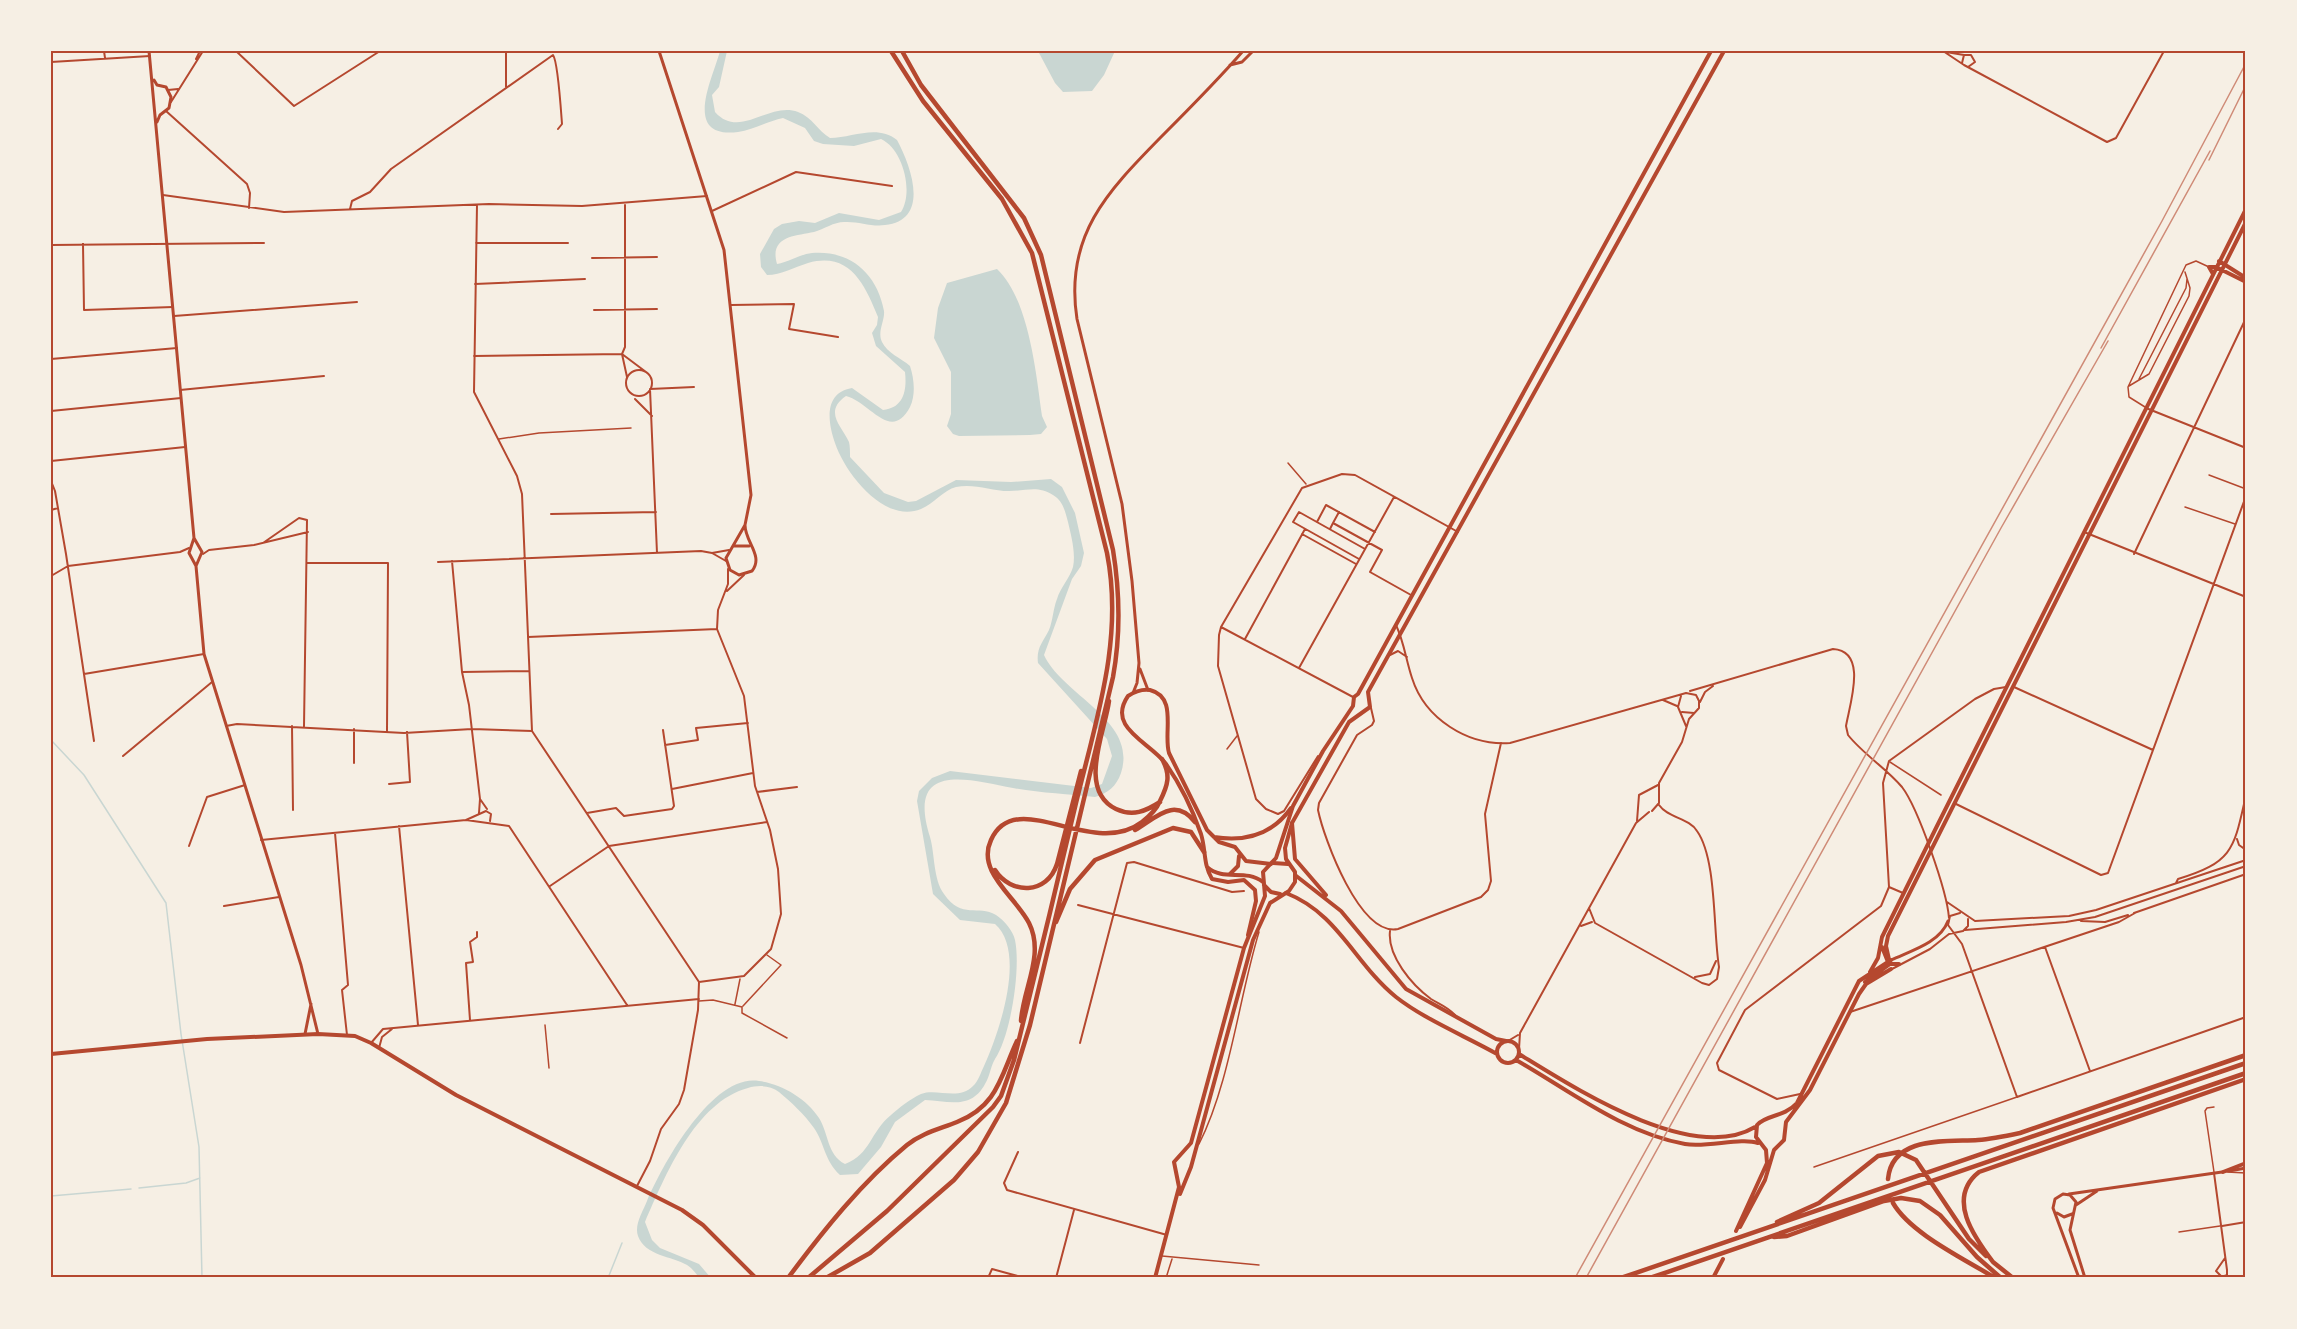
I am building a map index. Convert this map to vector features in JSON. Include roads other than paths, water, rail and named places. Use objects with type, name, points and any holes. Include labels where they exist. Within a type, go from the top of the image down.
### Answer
[{"type":"highway","points":[[808,1278],[887,1211],[993,1107],[1008,1078],[1021,1032],[1079,782],[1092,734],[1104,708],[1113,677],[1119,633],[1119,592],[1107,553],[1032,253],[1002,199],[923,101],[891,51]]},
{"type":"highway","points":[[902,51],[921,85],[1024,218],[1041,255],[1113,550],[1115,583],[1112,644],[1095,779],[1103,798],[1113,808],[1129,813],[1143,812],[1160,802]]},
{"type":"highway","points":[[826,1278],[870,1253],[954,1180],[978,1152],[1006,1103],[1018,1070],[1100,738]]},
{"type":"highway","points":[[1090,835],[1127,831],[1152,814],[1168,782],[1162,759]]},
{"type":"highway","points":[[1052,825],[1023,821],[1011,823],[1002,830],[994,840],[991,854],[993,867],[1002,880],[1012,886],[1025,889],[1037,886],[1052,876],[1075,800]]},
{"type":"highway","points":[[788,1278],[834,1220],[908,1145],[926,1134],[968,1117],[987,1102],[1005,1074],[1021,1032],[1022,1011],[1034,958],[1035,940],[1024,915],[990,868],[988,849],[997,830],[1010,820],[1028,818],[1105,838],[1128,834],[1161,812],[1172,809],[1182,810],[1195,822]]},
{"type":"highway","points":[[1054,925],[1070,889],[1088,865],[1102,856],[1173,828],[1191,832],[1204,852]]},
{"type":"highway","points":[[1888,1179],[1896,1159],[1916,1145],[1933,1141],[1994,1138],[2020,1133],[2246,1055]]},
{"type":"highway","points":[[1621,1278],[2246,1063]]},
{"type":"highway","points":[[1650,1278],[2246,1073]]},
{"type":"highway","points":[[1993,1262],[1968,1226],[1964,1211],[1968,1184],[1979,1172],[2246,1079]]},
{"type":"highway","points":[[1773,1226],[1783,1218],[1819,1203],[1878,1156],[1893,1151],[1911,1157],[1938,1192],[1969,1239],[2013,1278]]},
{"type":"highway","points":[[1766,1239],[1786,1236],[1884,1201],[1911,1199],[1930,1206],[2001,1278]]},
{"type":"highway","points":[[1893,1203],[1913,1226],[1995,1278]]},
{"type":"highway","points":[[832,1278],[834,1272]]},
{"type":"main road","points":[[1214,837],[1231,840],[1261,834],[1282,821],[1293,806],[1323,751],[1353,706],[1354,697],[1358,694],[1448,526],[1712,51]]},
{"type":"main road","points":[[1332,903],[1295,875],[1285,848],[1292,823],[1349,722],[1370,706],[1368,696],[1390,655],[1724,51]]},
{"type":"main road","points":[[1870,972],[1878,958],[1882,937],[2246,209]]},
{"type":"main road","points":[[1890,962],[1886,946],[1887,938],[2246,222]]},
{"type":"main road","points":[[2219,261],[2246,280]]},
{"type":"main road","points":[[2209,267],[2216,267],[2246,280]]},
{"type":"main road","points":[[2209,267],[2213,269],[2212,274]]},
{"type":"main road","points":[[1155,1278],[1180,1183],[1174,1165],[1188,1148],[1193,1136],[1256,901],[1253,885],[1244,880],[1222,882],[1212,879],[1206,867],[1202,836],[1162,759],[1124,726],[1122,708],[1133,693],[1148,690],[1159,694],[1166,703],[1169,753],[1207,830],[1214,837],[1235,847],[1250,863],[1284,862],[1291,866]]},
{"type":"main road","points":[[1358,694],[1368,696]]},
{"type":"main road","points":[[1353,706],[1361,712]]},
{"type":"main road","points":[[1246,941],[1263,902],[1263,873],[1272,863],[1293,806]]},
{"type":"main road","points":[[1292,823],[1295,859],[1401,984],[1496,1039],[1507,1041],[1519,1051],[1633,1117],[1665,1130],[1688,1135],[1738,1133],[1788,1111],[1803,1094],[1859,981],[1870,972],[1890,962],[1899,964]]},
{"type":"main road","points":[[1226,876],[1238,866],[1239,852]]},
{"type":"main road","points":[[1206,867],[1215,874],[1226,876],[1252,875],[1264,883],[1271,892],[1283,893],[1305,902],[1330,921],[1398,998],[1497,1054],[1504,1063],[1516,1060],[1629,1125],[1683,1144],[1716,1145],[1754,1141],[1769,1148],[1778,1146]]},
{"type":"main road","points":[[1176,1202],[1191,1164],[1250,949],[1262,916],[1270,903],[1294,885],[1295,875]]},
{"type":"main road","points":[[1882,937],[1882,948],[1890,962]]},
{"type":"main road","points":[[1758,1124],[1755,1136],[1767,1153],[1767,1166],[1737,1231],[1765,1180],[1774,1151],[1784,1140],[1786,1122],[1803,1103],[1865,982],[1890,962]]},
{"type":"main road","points":[[51,1054],[183,1041],[305,1034],[347,1035],[371,1043],[456,1095],[660,1199],[703,1225],[756,1278]]},
{"type":"main road","points":[[1497,1054],[1498,1046],[1507,1041]]},
{"type":"main road","points":[[1516,1060],[1519,1051]]},
{"type":"main road","points":[[1771,1118],[1779,1121],[1785,1132]]},
{"type":"main road","points":[[1179,1158],[1188,1159],[1191,1164]]},
{"type":"main road","points":[[2223,1172],[2246,1163]]},
{"type":"main road","points":[[1177,1173],[1188,1173]]},
{"type":"main road","points":[[1713,1278],[1723,1259]]},
{"type":"street","points":[[104,51],[105,58]]},
{"type":"street","points":[[157,127],[202,51]]},
{"type":"street","points":[[236,51],[294,106],[380,51]]},
{"type":"street","points":[[506,51],[506,87]]},
{"type":"street","points":[[438,562],[525,557],[712,553],[729,550],[734,546],[745,525],[751,495],[724,250],[659,51]]},
{"type":"street","points":[[1133,693],[1137,683],[1139,663],[1132,580],[1122,504],[1077,319],[1075,291],[1077,260],[1092,219],[1110,190],[1243,51]]},
{"type":"street","points":[[1230,65],[1242,62],[1253,51]]},
{"type":"street","points":[[1943,51],[1964,55],[1973,53],[1974,64],[1983,73]]},
{"type":"street","points":[[1943,51],[1968,67],[1983,73],[2107,142],[2116,138],[2164,51]]},
{"type":"street","points":[[51,62],[150,53],[194,538],[199,547],[196,566]]},
{"type":"street","points":[[350,209],[352,201],[370,192],[391,169],[553,55],[557,64],[556,77],[562,124],[558,129]]},
{"type":"street","points":[[1963,64],[1964,55]]},
{"type":"street","points":[[1968,67],[1974,64]]},
{"type":"street","points":[[152,76],[159,86],[168,90],[178,89]]},
{"type":"street","points":[[153,91],[159,86]]},
{"type":"street","points":[[168,90],[171,102]]},
{"type":"street","points":[[154,107],[165,111],[247,184],[250,193],[249,208]]},
{"type":"street","points":[[712,211],[796,172],[892,186]]},
{"type":"street","points":[[163,195],[284,212],[477,204],[575,206],[707,196]]},
{"type":"street","points":[[477,204],[474,392],[517,477],[522,494],[532,731],[699,982],[684,1090],[679,1104],[661,1129],[650,1161],[636,1187]]},
{"type":"street","points":[[625,204],[625,347],[622,354],[628,391],[652,416]]},
{"type":"street","points":[[51,245],[264,243]]},
{"type":"street","points":[[476,243],[568,243]]},
{"type":"street","points":[[83,244],[84,310],[173,307]]},
{"type":"street","points":[[592,258],[657,257]]},
{"type":"street","points":[[2209,267],[2193,261],[2187,264],[2128,387],[2129,397],[2151,411],[2246,448]]},
{"type":"street","points":[[2128,387],[2150,373],[2189,296],[2185,270]]},
{"type":"street","points":[[2136,382],[2143,375],[2186,288],[2187,277]]},
{"type":"street","points":[[475,284],[585,279]]},
{"type":"street","points":[[174,316],[357,302]]},
{"type":"street","points":[[731,305],[794,304],[789,329],[838,337]]},
{"type":"street","points":[[594,310],[657,309]]},
{"type":"street","points":[[2134,554],[2246,318]]},
{"type":"street","points":[[51,360],[177,348]]},
{"type":"street","points":[[474,356],[622,354],[646,372],[650,379],[657,553]]},
{"type":"street","points":[[627,377],[636,369],[646,372]]},
{"type":"street","points":[[180,390],[324,376]]},
{"type":"street","points":[[633,396],[643,397],[650,389],[694,387]]},
{"type":"street","points":[[51,411],[181,398]]},
{"type":"street","points":[[498,439],[539,433],[631,428]]},
{"type":"street","points":[[51,461],[186,447]]},
{"type":"street","points":[[1288,463],[1306,484]]},
{"type":"street","points":[[1323,751],[1309,768],[1284,810],[1278,814],[1266,809],[1256,800],[1218,666],[1221,627],[1306,484],[1351,474],[1458,532]]},
{"type":"street","points":[[2209,475],[2246,489]]},
{"type":"street","points":[[51,481],[68,566],[94,741]]},
{"type":"street","points":[[1299,668],[1395,496]]},
{"type":"street","points":[[1954,803],[2101,875],[2108,873],[2246,496]]},
{"type":"street","points":[[1317,522],[1326,505],[1375,532]]},
{"type":"street","points":[[2185,507],[2236,524]]},
{"type":"street","points":[[51,510],[58,508]]},
{"type":"street","points":[[551,514],[656,512]]},
{"type":"street","points":[[1329,529],[1339,512]]},
{"type":"street","points":[[1359,559],[1293,522],[1299,513],[1365,549]]},
{"type":"street","points":[[263,543],[299,518],[307,520],[304,727]]},
{"type":"street","points":[[1333,523],[1382,550],[1370,572],[1411,595]]},
{"type":"street","points":[[725,593],[744,575],[752,571],[757,562],[745,525]]},
{"type":"street","points":[[1245,639],[1305,529]]},
{"type":"street","points":[[180,552],[199,556],[209,550],[263,543],[308,532]]},
{"type":"street","points":[[2084,532],[2246,597]]},
{"type":"street","points":[[1302,534],[1356,564]]},
{"type":"street","points":[[194,538],[190,548],[196,566],[204,654],[311,1002],[318,1034]]},
{"type":"street","points":[[734,546],[744,544],[751,547]]},
{"type":"street","points":[[51,576],[68,566],[180,552],[190,548],[199,547],[209,550]]},
{"type":"street","points":[[699,982],[738,979],[766,955],[780,921],[781,896],[767,822],[753,773],[742,688],[731,668],[717,629],[718,610],[725,593],[728,568],[726,561],[729,550]]},
{"type":"street","points":[[712,553],[726,561]]},
{"type":"street","points":[[452,561],[462,672],[472,729],[480,799],[479,822]]},
{"type":"street","points":[[307,563],[388,563],[387,731]]},
{"type":"street","points":[[728,568],[735,574],[744,575]]},
{"type":"street","points":[[1396,624],[1417,689],[1437,717],[1470,737],[1501,743],[1517,741],[1833,649],[1843,650],[1852,657],[1854,675],[1846,726],[1851,739],[1908,795],[1947,902],[1950,929],[1956,932],[1962,944],[2017,1097]]},
{"type":"street","points":[[1221,627],[1354,697]]},
{"type":"street","points":[[527,637],[717,629]]},
{"type":"street","points":[[1390,655],[1398,651],[1407,658]]},
{"type":"street","points":[[84,674],[204,654]]},
{"type":"street","points":[[1139,663],[1148,690]]},
{"type":"street","points":[[462,672],[529,671]]},
{"type":"street","points":[[123,756],[212,682]]},
{"type":"street","points":[[1579,927],[1586,923],[1595,923],[1706,985],[1715,982],[1719,972],[1707,854],[1697,830],[1664,811],[1658,796],[1659,783],[1694,713],[1705,692],[1717,683]]},
{"type":"street","points":[[1803,1094],[1778,1099],[1717,1067],[1717,1063],[1745,1010],[1877,910],[1889,887],[1883,783],[1889,762],[1976,699],[1994,689],[2006,687],[2013,687],[2153,750]]},
{"type":"street","points":[[1684,693],[1696,695],[1700,705]]},
{"type":"street","points":[[1684,693],[1678,700],[1686,730]]},
{"type":"street","points":[[1657,700],[1669,701],[1686,714],[1694,713]]},
{"type":"street","points":[[1370,706],[1372,725],[1357,735],[1320,801],[1318,810],[1347,886],[1375,924],[1390,930],[1481,897],[1488,890],[1491,876],[1485,814],[1501,743]]},
{"type":"street","points":[[1366,711],[1372,716]]},
{"type":"street","points":[[665,746],[698,740],[696,728],[748,723]]},
{"type":"street","points":[[226,726],[292,726],[407,732],[472,729],[532,731]]},
{"type":"street","points":[[292,726],[292,810]]},
{"type":"street","points":[[354,729],[354,763]]},
{"type":"street","points":[[587,813],[616,808],[624,816],[672,809],[674,806],[663,730]]},
{"type":"street","points":[[389,784],[410,782],[407,732]]},
{"type":"street","points":[[1227,749],[1237,736]]},
{"type":"street","points":[[1889,762],[1941,795]]},
{"type":"street","points":[[672,789],[753,773]]},
{"type":"street","points":[[1519,1051],[1520,1033],[1636,823],[1639,795],[1659,783]]},
{"type":"street","points":[[189,846],[207,797],[245,785]]},
{"type":"street","points":[[757,792],[797,787]]},
{"type":"street","points":[[1648,791],[1658,796]]},
{"type":"street","points":[[2176,884],[2178,879],[2213,867],[2224,858],[2237,837],[2246,795]]},
{"type":"street","points":[[480,799],[491,816],[489,823]]},
{"type":"street","points":[[1636,823],[1659,803]]},
{"type":"street","points":[[1638,805],[1642,810],[1650,812],[1664,811]]},
{"type":"street","points":[[466,820],[489,812]]},
{"type":"street","points":[[261,840],[466,820],[502,824],[513,830],[627,1005]]},
{"type":"street","points":[[550,886],[609,846],[767,822]]},
{"type":"street","points":[[399,826],[418,1025]]},
{"type":"street","points":[[335,833],[348,985],[342,990],[347,1035]]},
{"type":"street","points":[[2237,837],[2239,845],[2246,850]]},
{"type":"street","points":[[1947,902],[1966,916],[1978,921],[2069,916],[2096,910],[2246,860]]},
{"type":"street","points":[[1080,1043],[1125,866],[1129,862],[1232,892],[1244,891]]},
{"type":"street","points":[[2079,920],[2246,867]]},
{"type":"street","points":[[1899,964],[1956,932],[2079,920],[2105,922],[2246,874]]},
{"type":"street","points":[[1889,887],[1904,893]]},
{"type":"street","points":[[224,906],[279,897]]},
{"type":"street","points":[[1078,905],[1244,948]]},
{"type":"street","points":[[1589,908],[1595,923]]},
{"type":"street","points":[[1890,962],[1927,943],[1944,930],[1948,919],[1960,912]]},
{"type":"street","points":[[1850,1012],[2097,929],[2135,913]]},
{"type":"street","points":[[1962,944],[1964,930],[1968,923],[1966,916]]},
{"type":"street","points":[[1390,930],[1390,944],[1408,976],[1429,997],[1459,1019]]},
{"type":"street","points":[[470,1020],[466,963],[473,962],[470,942],[477,937],[477,932]]},
{"type":"street","points":[[2045,946],[2090,1071]]},
{"type":"street","points":[[742,1007],[781,965],[766,955]]},
{"type":"street","points":[[1691,975],[1701,977],[1710,974],[1716,966],[1717,958]]},
{"type":"street","points":[[734,1005],[738,999],[738,979]]},
{"type":"street","points":[[371,1043],[378,1031],[418,1025],[698,1000],[713,1000],[742,1007]]},
{"type":"street","points":[[305,1034],[311,1002]]},
{"type":"street","points":[[742,1007],[742,1013],[787,1038]]},
{"type":"street","points":[[1814,1167],[2246,1017]]},
{"type":"street","points":[[545,1024],[549,1068]]},
{"type":"street","points":[[379,1048],[382,1037],[394,1028]]},
{"type":"street","points":[[1507,1041],[1520,1033]]},
{"type":"street","points":[[2214,1107],[2207,1108],[2205,1112],[2214,1173],[2221,1226],[2226,1258],[2228,1273],[2222,1277],[2216,1271],[2226,1258]]},
{"type":"street","points":[[1018,1152],[1004,1187],[1074,1210],[1167,1235]]},
{"type":"street","points":[[2079,1278],[2056,1213],[2054,1200],[2059,1195],[2246,1168]]},
{"type":"street","points":[[2223,1172],[2246,1173]]},
{"type":"street","points":[[2076,1205],[2101,1189]]},
{"type":"street","points":[[2067,1194],[2074,1198],[2076,1205],[2070,1230],[2085,1278]]},
{"type":"street","points":[[1056,1278],[1074,1210]]},
{"type":"street","points":[[2056,1213],[2064,1217],[2074,1212]]},
{"type":"street","points":[[2179,1232],[2246,1222]]},
{"type":"street","points":[[1162,1256],[1259,1265]]},
{"type":"street","points":[[1166,1278],[1172,1257]]},
{"type":"street","points":[[988,1278],[992,1269],[1025,1278]]},
{"type":"waterway","points":[[51,740],[84,775],[166,903],[181,1034],[199,1147],[202,1278]]},
{"type":"waterway","points":[[139,1188],[186,1183],[200,1178]]},
{"type":"waterway","points":[[51,1196],[131,1189]]},
{"type":"waterway","points":[[608,1278],[622,1243]]},
{"type":"railway","points":[[1575,1278],[2162,221],[2246,63]]},
{"type":"railway","points":[[2209,160],[2246,85]]},
{"type":"railway","points":[[2101,348],[2210,151]]},
{"type":"railway","points":[[1586,1278],[2001,528],[2108,341]]}]
